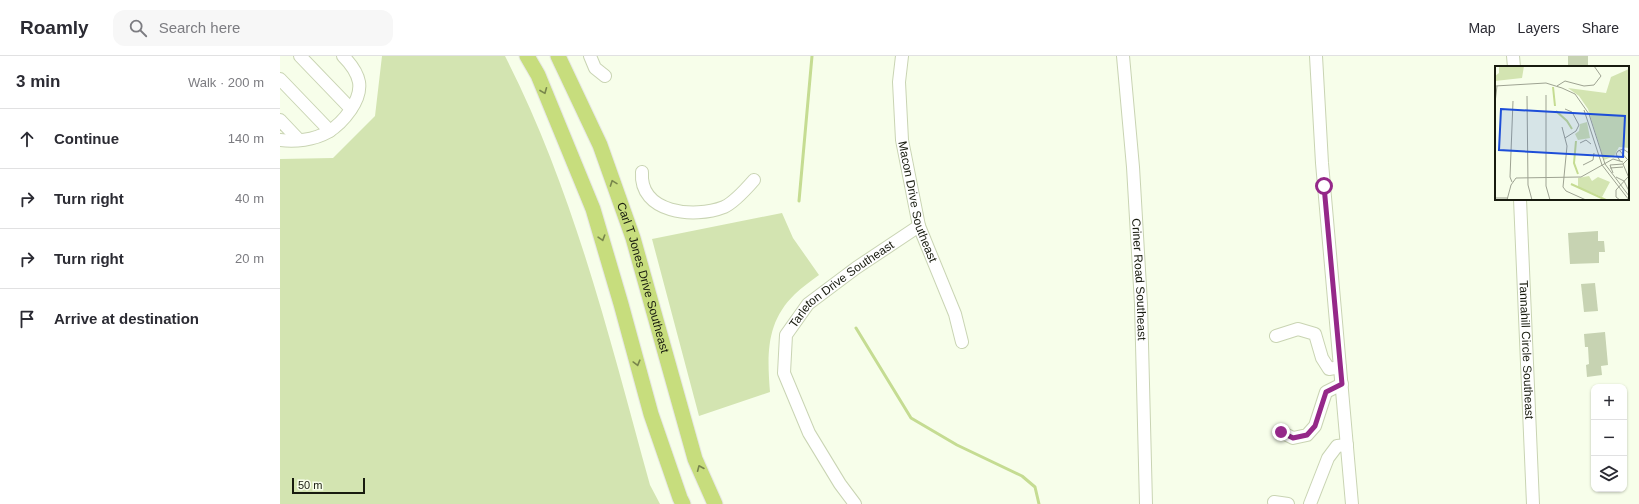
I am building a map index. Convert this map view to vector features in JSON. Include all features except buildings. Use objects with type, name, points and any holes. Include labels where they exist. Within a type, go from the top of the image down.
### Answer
[{"type":"main road","points":[[527,56],[538,75],[593,210],[621,304],[651,414],[683,504]]},
{"type":"main road","name":"Carl T Jones Drive Southeast","points":[[558,56],[600,145],[633,238],[695,459],[715,504]]},
{"type":"street","points":[[300,56],[351,109]]},
{"type":"street","points":[[280,140],[305,140],[330,130],[344,120],[356,101],[359,82],[351,64],[343,56]]},
{"type":"street","points":[[590,56],[595,68],[605,76]]},
{"type":"street","name":"Macon Drive Southeast","points":[[902,56],[899,82],[902,140],[919,226],[955,314],[962,342]]},
{"type":"street","name":"Criner Road Southeast","points":[[1123,56],[1133,167],[1141,304],[1146,504]]},
{"type":"street","points":[[1316,56],[1322,163],[1352,504]]},
{"type":"street","points":[[1513,56],[1514,66]]},
{"type":"street","points":[[280,79],[330,130]]},
{"type":"street","points":[[280,120],[299,140]]},
{"type":"street","points":[[642,172],[642,182],[652,199],[665,208],[693,213],[724,207],[747,188],[754,180]]},
{"type":"street","name":"Tannahill Circle Southeast","points":[[1520,200],[1536,503]]},
{"type":"street","name":"Tarleton Drive Southeast","points":[[855,504],[840,484],[809,433],[784,373],[786,334],[808,304],[856,268],[919,226]]},
{"type":"street","points":[[1276,336],[1298,329],[1315,334],[1322,358],[1329,369],[1340,367]]},
{"type":"street","points":[[1281,432],[1293,438],[1307,435],[1315,426],[1326,392],[1342,384]]},
{"type":"street","points":[[1310,504],[1328,458],[1338,446],[1347,445]]},
{"type":"street","points":[[1274,502],[1288,504]]},
{"type":"green space","points":[[382,56],[505,56],[529,107],[571,213],[605,321],[650,485],[660,504],[280,504],[280,159],[333,158],[375,116]]},
{"type":"green space","points":[[782,213],[793,238],[819,275],[798,291],[785,305],[778,316],[770,339],[770,392],[699,416],[652,239]]},
{"type":"waterway","points":[[799,201],[812,56]]},
{"type":"waterway","points":[[856,328],[911,418],[957,445],[1022,476],[1035,487],[1039,504]]},
{"type":"route","points":[[1281,432],[1293,438],[1307,435],[1315,426],[1326,392],[1342,384],[1324,186]]}]
